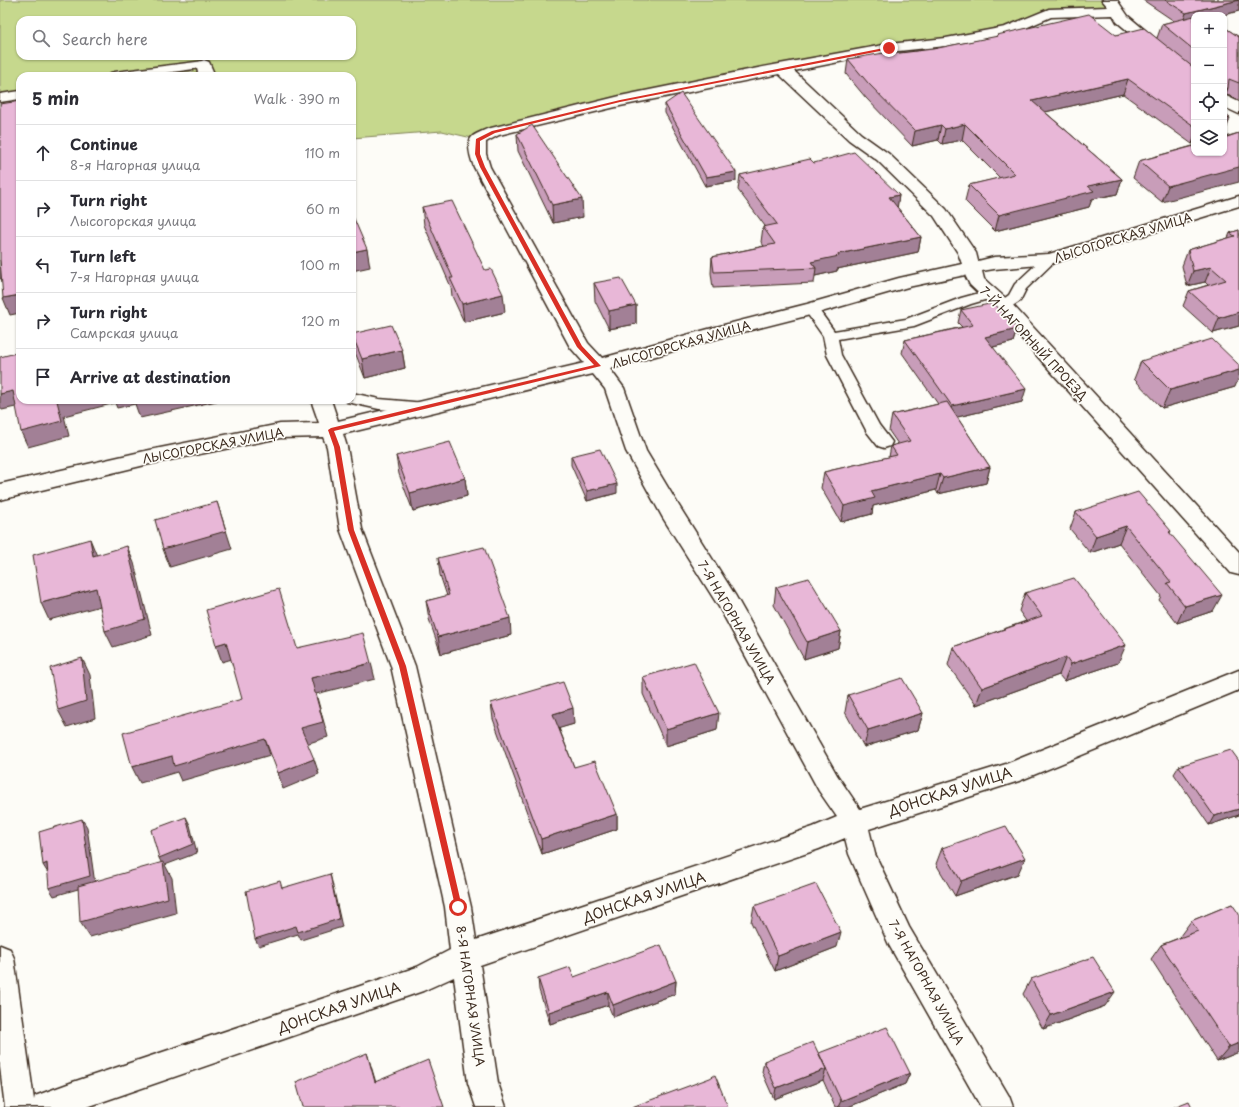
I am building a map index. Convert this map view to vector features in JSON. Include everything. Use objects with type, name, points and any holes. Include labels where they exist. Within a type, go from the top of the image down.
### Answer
[{"type":"street","points":[[783,69],[889,48],[946,42],[1009,31],[1049,13],[1116,4],[1122,19],[1191,76]]},
{"type":"street","name":"7-Я НАГОРНАЯ УЛИЦА","points":[[783,69],[620,101],[493,132],[478,140],[478,154],[482,167],[580,347],[598,366],[614,388],[636,452],[671,512],[727,601],[828,783],[854,822],[862,854],[899,936],[998,1107]]},
{"type":"street","name":"7-Й НАГОРНЫЙ ПРОЕЗД","points":[[783,69],[855,137],[883,157],[940,213],[967,253],[976,281],[996,300],[1239,567]]},
{"type":"street","points":[[1227,102],[1239,109]]},
{"type":"street","name":"ЛЫСОГОРСКАЯ УЛИЦА","points":[[0,492],[145,458],[280,431],[331,430],[425,408],[598,366],[716,332],[810,309],[905,282],[994,263],[1050,260],[1239,201]]},
{"type":"street","name":"8-Я НАГОРНАЯ УЛИЦА","points":[[322,404],[337,447],[351,530],[403,666],[458,907],[483,1083],[491,1107]]},
{"type":"street","name":"ДОНСКАЯ УЛИЦА","points":[[46,1107],[423,978],[465,957],[819,837],[854,822],[1010,773],[1239,680]]},
{"type":"street","points":[[0,958],[20,1107]]},
{"type":"lane","points":[[176,72],[206,70]]},
{"type":"lane","points":[[0,98],[16,96]]},
{"type":"lane","points":[[830,336],[909,323],[966,301],[1015,298],[1020,287],[1050,260]]},
{"type":"lane","points":[[810,309],[830,336],[834,355],[873,428],[884,442]]},
{"type":"lane","points":[[356,399],[425,408]]},
{"type":"green space","points":[[0,0],[1116,0],[1103,8],[1045,11],[1005,28],[944,40],[888,46],[472,138],[442,131],[356,138],[356,72],[16,72],[16,98],[0,102]]},
{"type":"building","points":[[1165,0],[1239,0],[1186,13]]},
{"type":"building","points":[[1089,14],[1116,35],[1144,28],[1191,66],[1191,124],[1128,79],[1032,101],[1122,179],[1088,186],[1094,191],[999,215],[969,185],[1015,174],[965,124],[945,129],[941,125],[915,131],[868,83],[848,59],[890,52],[892,54],[933,49],[998,36],[997,35]]},
{"type":"building","points":[[1191,17],[1191,48],[1162,24]]},
{"type":"building","points":[[1227,29],[1239,37],[1239,83],[1229,79],[1228,88]]},
{"type":"building","points":[[681,93],[736,172],[706,177],[665,104]]},
{"type":"building","points":[[16,102],[16,296],[3,298],[0,260],[0,104]]},
{"type":"building","points":[[532,125],[582,199],[552,205],[517,134]]},
{"type":"building","points":[[1239,133],[1239,167],[1168,186],[1139,161],[1191,147],[1191,156],[1227,156],[1227,137]]},
{"type":"building","points":[[854,152],[899,195],[889,197],[921,237],[838,254],[839,256],[811,262],[816,268],[714,272],[712,257],[775,244],[763,227],[777,224],[740,175],[810,159],[814,163]]},
{"type":"building","points":[[452,201],[485,270],[491,269],[503,294],[462,304],[450,278],[453,278],[422,207]]},
{"type":"building","points":[[356,223],[367,249],[356,251]]},
{"type":"building","points":[[1239,230],[1239,312],[1219,318],[1189,291],[1226,280],[1211,267],[1193,271],[1188,250],[1235,236],[1230,233]]},
{"type":"building","points":[[621,278],[636,305],[609,311],[594,283]]},
{"type":"building","points":[[994,303],[1017,329],[985,337],[1026,389],[952,406],[905,340],[973,325],[961,310]]},
{"type":"building","points":[[391,325],[402,350],[362,359],[356,344],[356,333]]},
{"type":"building","points":[[1212,339],[1239,365],[1239,370],[1170,390],[1141,361]]},
{"type":"building","points":[[16,353],[16,404],[58,404],[62,421],[21,432],[13,391],[0,394],[0,357]]},
{"type":"building","points":[[947,402],[990,467],[943,478],[940,474],[871,491],[875,498],[844,506],[824,472],[897,455],[891,446],[910,441],[892,415]]},
{"type":"building","points":[[450,442],[465,478],[410,493],[396,456]]},
{"type":"building","points":[[600,449],[617,484],[587,491],[571,456]]},
{"type":"building","points":[[1138,492],[1171,531],[1169,532],[1222,595],[1185,606],[1167,583],[1171,582],[1126,526],[1096,536],[1076,512]]},
{"type":"building","points":[[217,502],[226,531],[163,549],[155,520]]},
{"type":"building","points":[[90,539],[93,556],[127,546],[145,619],[105,631],[96,588],[41,603],[33,555]]},
{"type":"building","points":[[484,547],[510,618],[438,637],[426,601],[449,595],[438,558]]},
{"type":"building","points":[[809,578],[841,631],[807,642],[776,587]]},
{"type":"building","points":[[1074,578],[1126,645],[1071,664],[1066,657],[982,688],[953,647],[1042,616],[1025,593]]},
{"type":"building","points":[[279,589],[297,648],[363,633],[371,663],[311,678],[323,722],[301,728],[314,759],[278,773],[265,739],[174,766],[172,756],[132,767],[123,733],[242,699],[226,642],[216,645],[206,610]]},
{"type":"building","points":[[82,658],[86,701],[58,710],[50,668]]},
{"type":"building","points":[[694,662],[719,713],[666,729],[643,677]]},
{"type":"building","points":[[902,678],[923,713],[868,730],[848,695]]},
{"type":"building","points":[[563,682],[573,708],[553,714],[574,767],[595,761],[617,814],[541,839],[491,703]]},
{"type":"building","points":[[1231,750],[1239,761],[1239,809],[1214,816],[1179,766]]},
{"type":"building","points":[[186,817],[193,844],[159,858],[151,830]]},
{"type":"building","points":[[82,819],[90,876],[49,888],[47,863],[43,865],[39,832]]},
{"type":"building","points":[[1006,826],[1025,858],[961,881],[942,848]]},
{"type":"building","points":[[163,862],[168,898],[80,922],[78,886]]},
{"type":"building","points":[[330,874],[339,919],[298,932],[296,926],[255,939],[246,891],[280,881],[282,888]]},
{"type":"building","points":[[816,884],[841,932],[778,956],[754,906]]},
{"type":"building","points":[[1232,904],[1239,914],[1239,1043],[1229,1047],[1161,945],[1198,931],[1191,921]]},
{"type":"building","points":[[661,945],[676,981],[613,1005],[608,992],[549,1012],[538,978],[570,967],[574,977]]},
{"type":"building","points":[[1093,957],[1115,992],[1051,1015],[1031,979]]},
{"type":"building","points":[[887,1027],[910,1073],[841,1101],[819,1053]]},
{"type":"building","points":[[813,1042],[826,1069],[776,1088],[764,1061]]},
{"type":"building","points":[[367,1053],[375,1082],[428,1060],[444,1107],[303,1107],[296,1082]]},
{"type":"building","points":[[715,1075],[728,1107],[632,1107],[710,1078]]},
{"type":"building","points":[[1189,1101],[1192,1107],[1174,1107]]},
{"type":"route","points":[[458,907],[403,666],[351,530],[337,447],[331,430],[598,366],[580,347],[482,167],[478,154],[478,140],[493,132],[509,127],[620,101],[889,48]]}]
